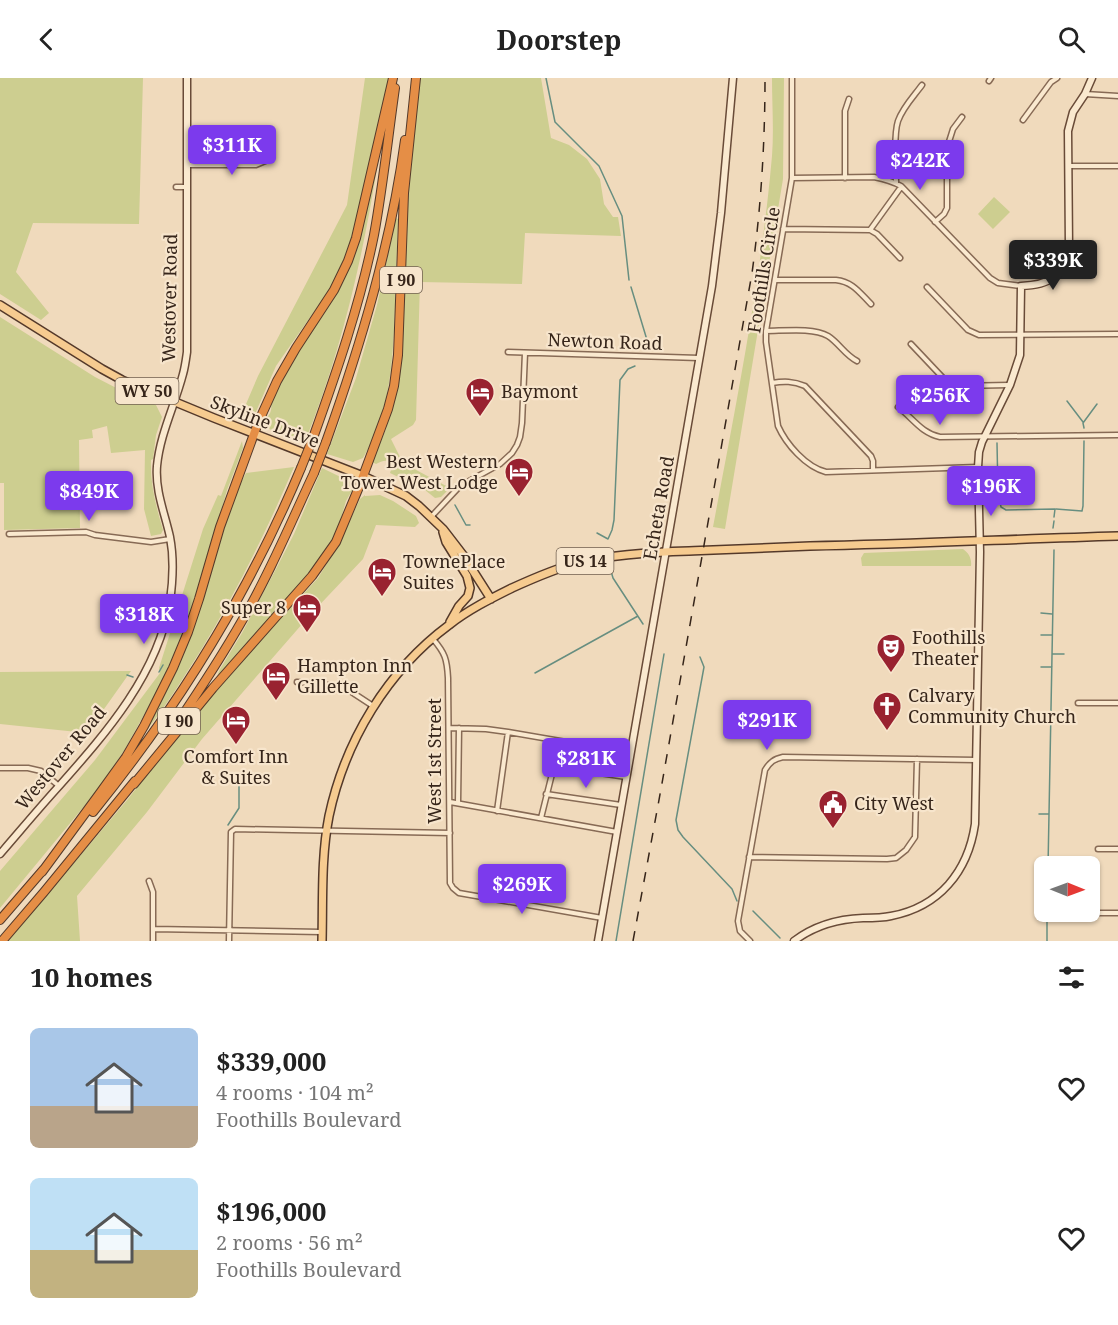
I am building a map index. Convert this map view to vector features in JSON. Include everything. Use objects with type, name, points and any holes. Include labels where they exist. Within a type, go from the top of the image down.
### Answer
[{"type":"highway","name":"I 90","points":[[42,872],[126,757],[172,668],[188,632],[224,516],[254,434],[277,381],[334,290],[348,261],[356,238],[395,78]]},
{"type":"highway","name":"I 90","points":[[0,920],[127,770],[180,694],[219,634],[259,561],[282,512],[313,438],[341,359],[360,291],[374,235],[395,78]]},
{"type":"highway","name":"I 90","points":[[134,784],[203,685],[243,618],[269,571],[314,474],[357,352],[384,254],[415,78]]},
{"type":"highway","name":"I 90","points":[[2,941],[213,688],[312,576],[336,542],[388,409],[394,386],[398,355],[404,193],[415,78]]},
{"type":"main road","name":"Skyline Drive","points":[[0,305],[122,380],[406,495],[443,529],[464,555],[491,599]]},
{"type":"main road","points":[[443,529],[446,542],[467,576],[470,588],[468,596],[459,606],[449,624]]},
{"type":"main road","name":"US 14","points":[[491,599],[533,578],[580,562],[603,558],[667,552],[1118,536]]},
{"type":"main road","points":[[322,941],[323,879],[327,831],[333,800],[356,736],[374,706],[403,668],[449,624],[491,599]]},
{"type":"street","name":"Westover Road","points":[[0,854],[95,746],[122,709],[143,677],[158,642],[170,603],[172,562],[170,539],[160,501],[157,466],[163,436],[183,374],[187,352],[187,78]]},
{"type":"street","name":"Echeta Road","points":[[598,941],[716,262],[733,78]]},
{"type":"street","name":"Foothills Circle","points":[[792,78],[792,178],[766,331],[778,426],[781,433],[811,466],[826,472],[978,467]]},
{"type":"street","points":[[1023,120],[1051,82],[1057,78]]},
{"type":"street","points":[[792,178],[874,177],[896,183],[990,278],[998,283],[1020,286],[1035,285],[1058,274],[1066,262],[1069,248],[1068,131],[1073,112],[1092,78]]},
{"type":"street","points":[[896,183],[898,121],[922,85]]},
{"type":"street","points":[[1085,94],[1118,96]]},
{"type":"street","points":[[845,178],[845,111],[849,99]]},
{"type":"street","points":[[935,222],[947,208],[947,148],[953,129],[962,117]]},
{"type":"street","points":[[187,165],[256,165],[270,159]]},
{"type":"street","points":[[1068,166],[1118,166]]},
{"type":"street","points":[[870,230],[901,186]]},
{"type":"street","points":[[176,187],[187,187]]},
{"type":"street","points":[[783,229],[870,230],[877,234],[900,258]]},
{"type":"street","points":[[775,280],[844,281],[852,285],[871,304]]},
{"type":"street","points":[[927,286],[973,333],[985,336],[1118,334]]},
{"type":"street","points":[[794,941],[806,932],[835,921],[889,917],[926,903],[944,890],[966,859],[975,824],[979,452],[1010,385],[1020,355],[1020,286]]},
{"type":"street","points":[[766,331],[818,331],[830,337],[849,357],[857,361]]},
{"type":"street","points":[[911,344],[951,384],[958,386],[1010,385]]},
{"type":"street","name":"Newton Road","points":[[508,352],[700,358]]},
{"type":"street","points":[[431,517],[460,486],[500,464],[517,445],[522,423],[525,353]]},
{"type":"street","points":[[772,383],[787,381],[804,386],[871,456],[873,470]]},
{"type":"street","points":[[898,407],[926,432],[940,437],[1118,435]]},
{"type":"street","points":[[9,534],[86,532],[152,542],[170,539]]},
{"type":"street","name":"West 1st Street","points":[[433,638],[446,658],[448,678],[450,883],[453,888],[459,894],[602,918]]},
{"type":"street","points":[[297,682],[322,684],[346,690],[374,706]]},
{"type":"street","points":[[1078,703],[1118,703]]},
{"type":"street","points":[[448,728],[508,732],[631,753]]},
{"type":"street","points":[[458,803],[459,728]]},
{"type":"street","points":[[497,811],[508,732]]},
{"type":"street","points":[[541,818],[554,766],[554,741]]},
{"type":"street","points":[[750,941],[740,931],[738,921],[765,770],[769,763],[776,758],[783,757],[976,760]]},
{"type":"street","points":[[749,857],[896,858],[906,850],[915,837],[917,759]]},
{"type":"street","points":[[554,766],[627,777]]},
{"type":"street","points":[[0,768],[28,768],[41,771],[59,786]]},
{"type":"street","points":[[546,794],[622,805]]},
{"type":"street","points":[[450,802],[618,832]]},
{"type":"street","points":[[229,941],[231,832],[236,829],[450,832]]},
{"type":"street","points":[[1098,849],[1118,849]]},
{"type":"street","points":[[149,881],[153,892],[153,941]]},
{"type":"street","points":[[1100,913],[1118,913]]},
{"type":"street","points":[[153,929],[322,932]]},
{"type":"green space","points":[[0,78],[143,78],[139,224],[33,223],[16,272],[49,313],[41,320],[0,294]]},
{"type":"green space","points":[[365,78],[389,78],[352,239],[334,283],[276,366],[255,414],[240,418],[258,376],[347,205]]},
{"type":"green space","points":[[420,78],[541,78],[551,138],[569,145],[587,159],[600,179],[604,204],[613,217],[618,217],[621,236],[525,233],[522,284],[420,282],[416,420],[413,425],[391,439],[403,463],[450,488],[441,497],[435,498],[425,490],[390,473],[392,463],[372,462],[386,429],[396,386],[406,195]]},
{"type":"green space","points":[[772,78],[784,78],[783,179],[725,529],[713,527],[747,342],[761,249],[772,156]]},
{"type":"green space","points":[[376,168],[357,273],[339,343],[304,444],[267,428],[264,420],[270,413],[271,404],[289,367],[335,295]]},
{"type":"green space","points":[[994,197],[1010,212],[993,229],[978,214]]},
{"type":"green space","points":[[396,218],[398,219],[394,326],[389,385],[380,422],[372,440],[363,458],[353,462],[327,454],[356,378],[377,305]]},
{"type":"green space","points":[[0,317],[95,377],[156,405],[162,417],[151,460],[151,477],[163,530],[161,534],[151,536],[144,509],[145,450],[111,453],[107,426],[92,430],[93,438],[79,440],[80,528],[4,530],[4,483],[0,483]]},
{"type":"green space","points":[[242,441],[243,448],[227,490],[200,587],[186,628],[165,677],[125,749],[100,787],[0,908],[0,871],[95,760],[160,673],[159,668],[203,529],[218,495],[221,496]]},
{"type":"green space","points":[[294,467],[251,560],[214,628],[170,698],[136,744],[195,622],[222,532],[236,492],[246,473]]},
{"type":"green space","points":[[322,468],[353,483],[354,487],[346,501],[337,532],[307,578],[217,676],[294,534]]},
{"type":"green space","points":[[365,495],[380,495],[393,501],[416,516],[419,523],[415,527],[376,525],[363,559],[310,615],[202,739],[147,812],[77,896],[80,941],[8,941],[128,799],[181,730],[273,625],[318,578],[339,544],[360,499]]},
{"type":"green space","points":[[963,549],[970,556],[971,566],[862,566],[861,558],[864,553]]},
{"type":"green space","points":[[131,671],[87,733],[0,724],[0,672]]},
{"type":"waterway","points":[[546,78],[555,122],[599,166],[622,216],[629,280]]},
{"type":"waterway","points":[[631,287],[647,340]]},
{"type":"waterway","points":[[597,533],[608,539],[612,530],[620,380],[628,369],[635,366]]},
{"type":"waterway","points":[[1067,401],[1083,422]]},
{"type":"waterway","points":[[1084,428],[1083,423],[1097,404]]},
{"type":"waterway","points":[[1056,509],[1082,511],[1084,441]]},
{"type":"waterway","points":[[997,443],[998,493],[1001,507],[1006,510],[1055,509],[1054,517]]},
{"type":"waterway","points":[[455,505],[466,525],[470,525]]},
{"type":"waterway","points":[[1053,528],[1054,521]]},
{"type":"waterway","points":[[1048,856],[1054,550]]},
{"type":"waterway","points":[[611,571],[613,578],[643,624]]},
{"type":"waterway","points":[[1041,613],[1052,614]]},
{"type":"waterway","points":[[535,673],[638,616]]},
{"type":"waterway","points":[[1041,635],[1052,635]]},
{"type":"waterway","points":[[616,941],[664,654]]},
{"type":"waterway","points":[[1053,654],[1064,654]]},
{"type":"waterway","points":[[700,657],[704,667],[676,820],[678,830],[683,837],[732,889],[737,901]]},
{"type":"waterway","points":[[159,672],[163,665]]},
{"type":"waterway","points":[[1041,667],[1052,667]]},
{"type":"waterway","points":[[127,675],[133,677]]},
{"type":"waterway","points":[[228,825],[239,808],[239,782]]},
{"type":"waterway","points":[[1039,814],[1048,814]]},
{"type":"waterway","points":[[753,911],[780,938]]},
{"type":"waterway","points":[[1047,922],[1047,941]]},
{"type":"railway","points":[[633,941],[752,273],[762,176],[765,78]]},
{"type":"place","name":"Baymont","points":[[480,418]]},
{"type":"place","name":"Best Western Tower West Lodge","points":[[519,498]]},
{"type":"place","name":"TownePlace Suites","points":[[382,598]]},
{"type":"place","name":"Super 8","points":[[307,634]]},
{"type":"place","name":"Foothills Theater","points":[[891,674]]},
{"type":"place","name":"Hampton Inn Gillette","points":[[276,702]]},
{"type":"place","name":"Calvary Community Church","points":[[887,732]]},
{"type":"place","name":"Comfort Inn & Suites","points":[[236,746]]},
{"type":"place","name":"City West","points":[[833,830]]}]
